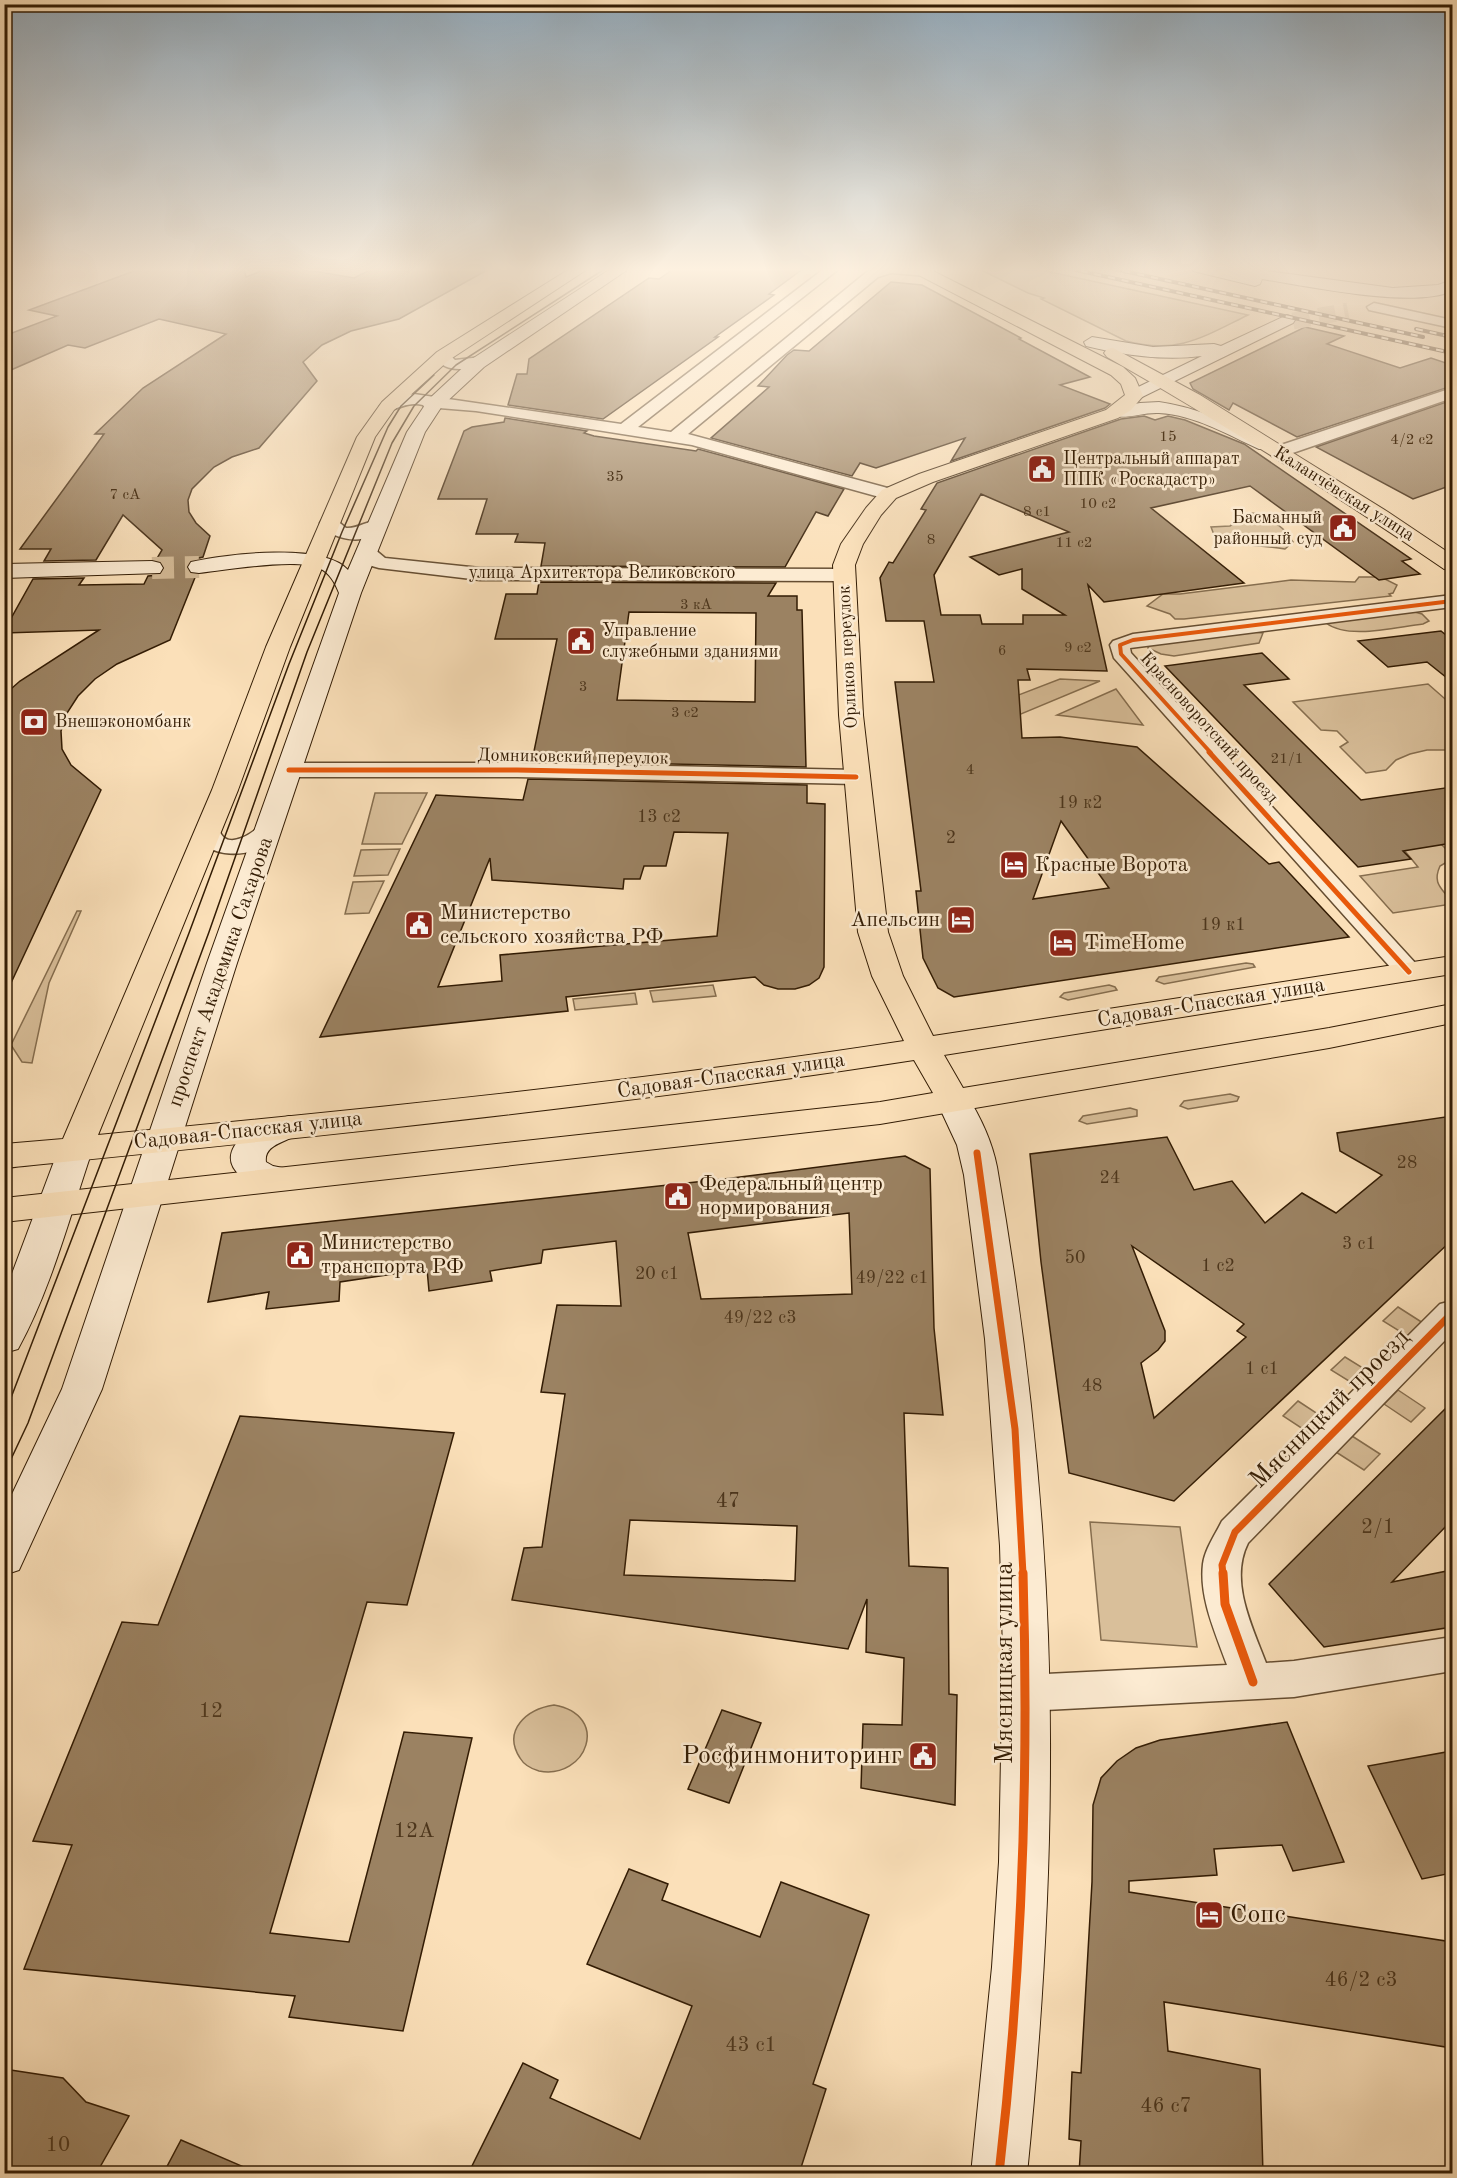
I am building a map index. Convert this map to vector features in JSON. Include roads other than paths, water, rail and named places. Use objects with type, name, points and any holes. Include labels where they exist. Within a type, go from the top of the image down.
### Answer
[{"type":"main road","points":[[4,1338],[28,1284],[76,1148],[208,831],[314,560],[366,437],[388,406],[428,370]]},
{"type":"main road","name":"проспект Академика Сахарова","points":[[4,1557],[82,1389],[219,971],[366,552],[416,432],[433,405],[451,385],[470,370]]},
{"type":"main road","points":[[1114,370],[1132,386],[1134,396]]},
{"type":"main road","name":"Каланчёвская улица","points":[[1143,370],[1382,516],[1452,564]]},
{"type":"main road","name":"Орликов переулок","points":[[926,1048],[891,985],[879,957],[867,884],[856,777],[843,575],[852,544],[873,512],[890,494],[926,478],[1113,414],[1134,396],[1187,370]]},
{"type":"main road","name":"Каланчёвская улица","points":[[1113,414],[1148,406],[1179,409],[1272,449]]},
{"type":"main road","points":[[199,567],[243,561],[314,560],[329,564],[346,582],[350,593]]},
{"type":"main road","points":[[4,571],[152,568]]},
{"type":"main road","name":"Садовая-Спасская улица","points":[[4,1156],[717,1079],[1452,965]]},
{"type":"main road","points":[[4,1210],[742,1130],[954,1102],[1391,1028],[1452,1014]]},
{"type":"main road","points":[[1391,1028],[1452,1027]]},
{"type":"main road","name":"Мясницкая улица","points":[[926,1048],[954,1102],[977,1154],[1015,1429],[1023,1542],[1026,1693],[1019,1934],[1006,2115],[999,2174]]},
{"type":"main road","points":[[286,1179],[260,1175],[252,1169],[248,1161],[249,1152],[258,1139],[275,1130],[289,1127]]},
{"type":"street","points":[[625,429],[702,370]]},
{"type":"street","points":[[675,437],[758,370]]},
{"type":"street","points":[[1272,449],[1452,393]]},
{"type":"street","points":[[388,406],[401,400],[426,400],[433,405],[476,406],[675,437],[721,446],[890,494]]},
{"type":"street","points":[[329,523],[336,531],[348,533],[363,532],[377,525]]},
{"type":"street","name":"улица Архитектора Великовского","points":[[366,552],[379,561],[395,566],[480,574],[843,575]]},
{"type":"street","name":"Красноворотский проезд","points":[[1409,972],[1121,654],[1120,645],[1133,640],[1452,601]]},
{"type":"street","name":"Домниковский переулок","points":[[289,770],[517,770],[856,777]]},
{"type":"street","points":[[208,831],[214,843],[239,846],[256,841],[269,829]]},
{"type":"street","name":"Мясницкий проезд","points":[[1253,1682],[1225,1604],[1222,1565],[1235,1532],[1452,1313]]},
{"type":"street","points":[[1026,1693],[1293,1679],[1452,1654]]},
{"type":"tunnel","points":[[152,568],[199,567]]},
{"type":"tram line","points":[[4,1474],[28,1423],[209,932],[307,652],[392,443],[414,406],[451,370]]},
{"type":"tram line","points":[[4,1416],[189,933],[289,664],[342,532],[388,427],[401,406],[434,375]]},
{"type":"place","name":"Центральный аппарат ППК «Роскадастр»","points":[[1042,469]]},
{"type":"place","name":"Басманный районный суд","points":[[1343,528]]},
{"type":"place","name":"Управление служебными зданиями","points":[[581,641]]},
{"type":"place","name":"Внешэкономбанк","points":[[34,722]]},
{"type":"place","name":"Красные Ворота","points":[[1014,865]]},
{"type":"place","name":"Апельсин","points":[[961,920]]},
{"type":"place","name":"Министерство сельского хозяйства РФ","points":[[419,925]]},
{"type":"place","name":"TimeHome","points":[[1063,943]]},
{"type":"place","name":"Федеральный центр нормирования","points":[[678,1196]]},
{"type":"place","name":"Министерство транспорта РФ","points":[[300,1255]]},
{"type":"place","name":"Росфинмониторинг","points":[[923,1756]]},
{"type":"place","name":"Сопс","points":[[1209,1915]]}]
